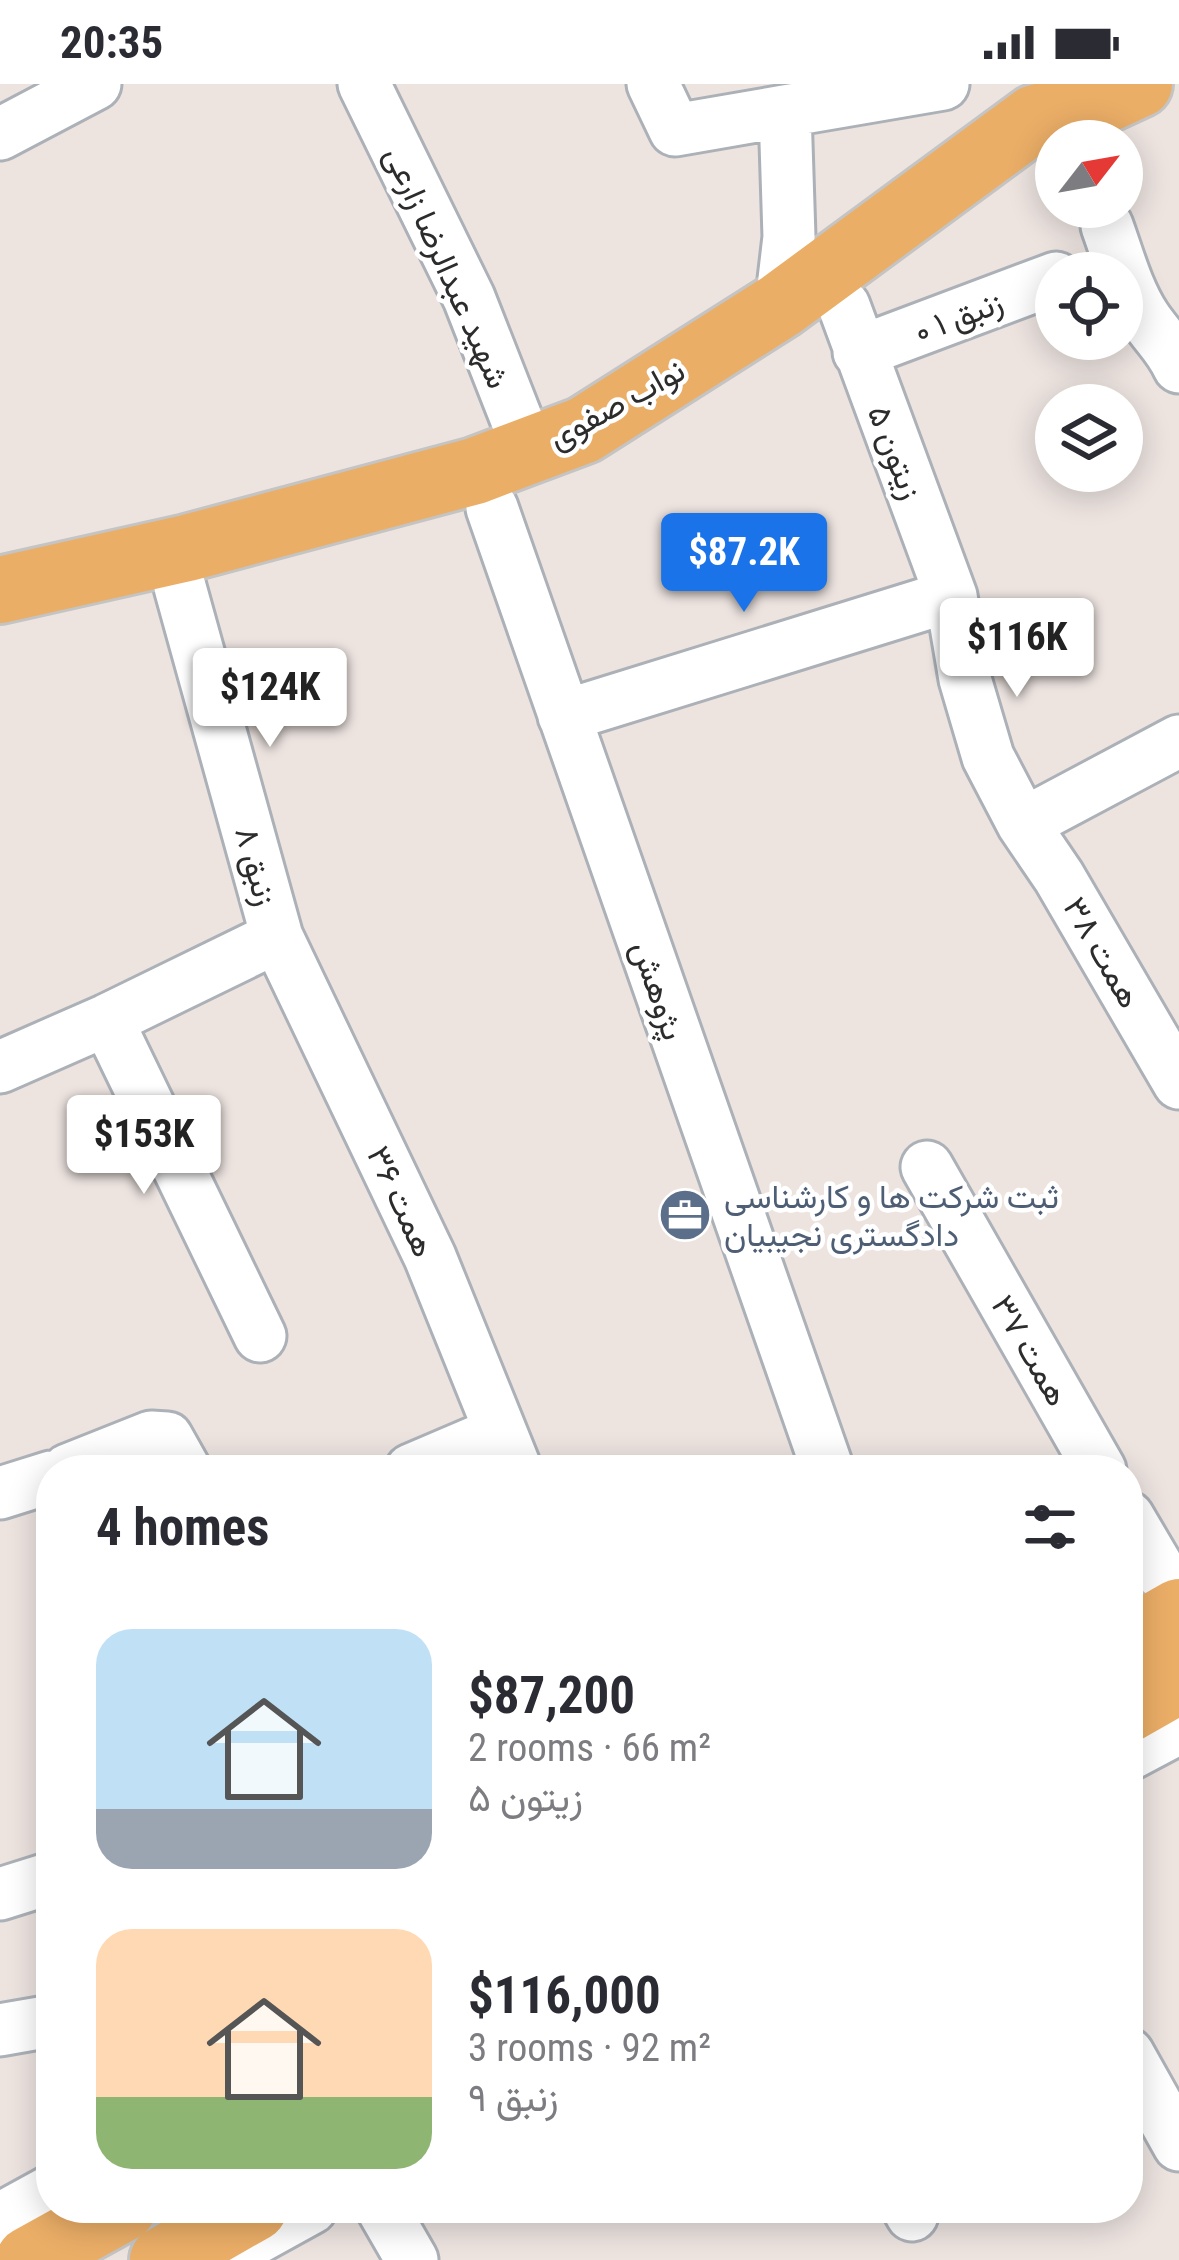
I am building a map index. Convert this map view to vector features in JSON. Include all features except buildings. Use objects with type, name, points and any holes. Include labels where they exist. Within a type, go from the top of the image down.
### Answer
[{"type":"main road","name":"نواب صفوی","points":[[0,632],[180,587],[584,430],[828,321],[1035,118],[1102,109]]},
{"type":"main road","name":"نواب صفوی","points":[[0,590],[188,548],[492,508],[598,463],[828,321],[1035,167]]},
{"type":"main road","points":[[1143,1616],[1162,1585]]},
{"type":"main road","points":[[1143,1700],[1179,1680]]},
{"type":"main road","points":[[163,2260],[239,2232]]},
{"type":"street","points":[[0,134],[95,84]]},
{"type":"street","name":"شهید عبدالرضا زارعی","points":[[364,84],[469,298],[529,451]]},
{"type":"street","points":[[653,84],[675,130],[943,84]]},
{"type":"street","points":[[785,111],[789,237],[828,321]]},
{"type":"street","points":[[1097,252],[1112,240],[1117,252]]},
{"type":"street","name":"زنبق ۱ ۰","points":[[828,321],[1035,282]]},
{"type":"street","points":[[1143,314],[1169,345],[1179,367]]},
{"type":"street","name":"زیتون ۵","points":[[828,321],[951,596],[965,679],[988,758],[1023,824]]},
{"type":"street","name":"پژوهش","points":[[492,508],[823,1455]]},
{"type":"street","name":"زنبق ۸","points":[[180,587],[277,937]]},
{"type":"street","points":[[564,716],[951,596]]},
{"type":"street","points":[[1023,824],[1179,740]]},
{"type":"street","name":"همت ۳۸","points":[[1023,824],[1179,1083]]},
{"type":"street","points":[[0,1067],[277,937]]},
{"type":"street","name":"همت ۳۶","points":[[277,937],[430,1257],[508,1451]]},
{"type":"street","points":[[107,1020],[260,1336]]},
{"type":"street","name":"همت ۳۷","points":[[927,1167],[1091,1455]]},
{"type":"street","points":[[106,1455],[151,1437],[167,1438],[177,1455]]},
{"type":"street","points":[[0,1493],[36,1482]]},
{"type":"street","points":[[1143,1547],[1162,1585]]},
{"type":"street","points":[[1143,1747],[1179,1728]]},
{"type":"street","points":[[0,1894],[36,1883]]},
{"type":"street","points":[[0,2030],[36,2023]]},
{"type":"street","points":[[1143,2081],[1179,2145]]},
{"type":"street","points":[[391,2223],[412,2260]]},
{"type":"place","name":"ثبت شرکت ها و کارشناسی دادگستری نجیبیان","points":[[685,1215]]}]
